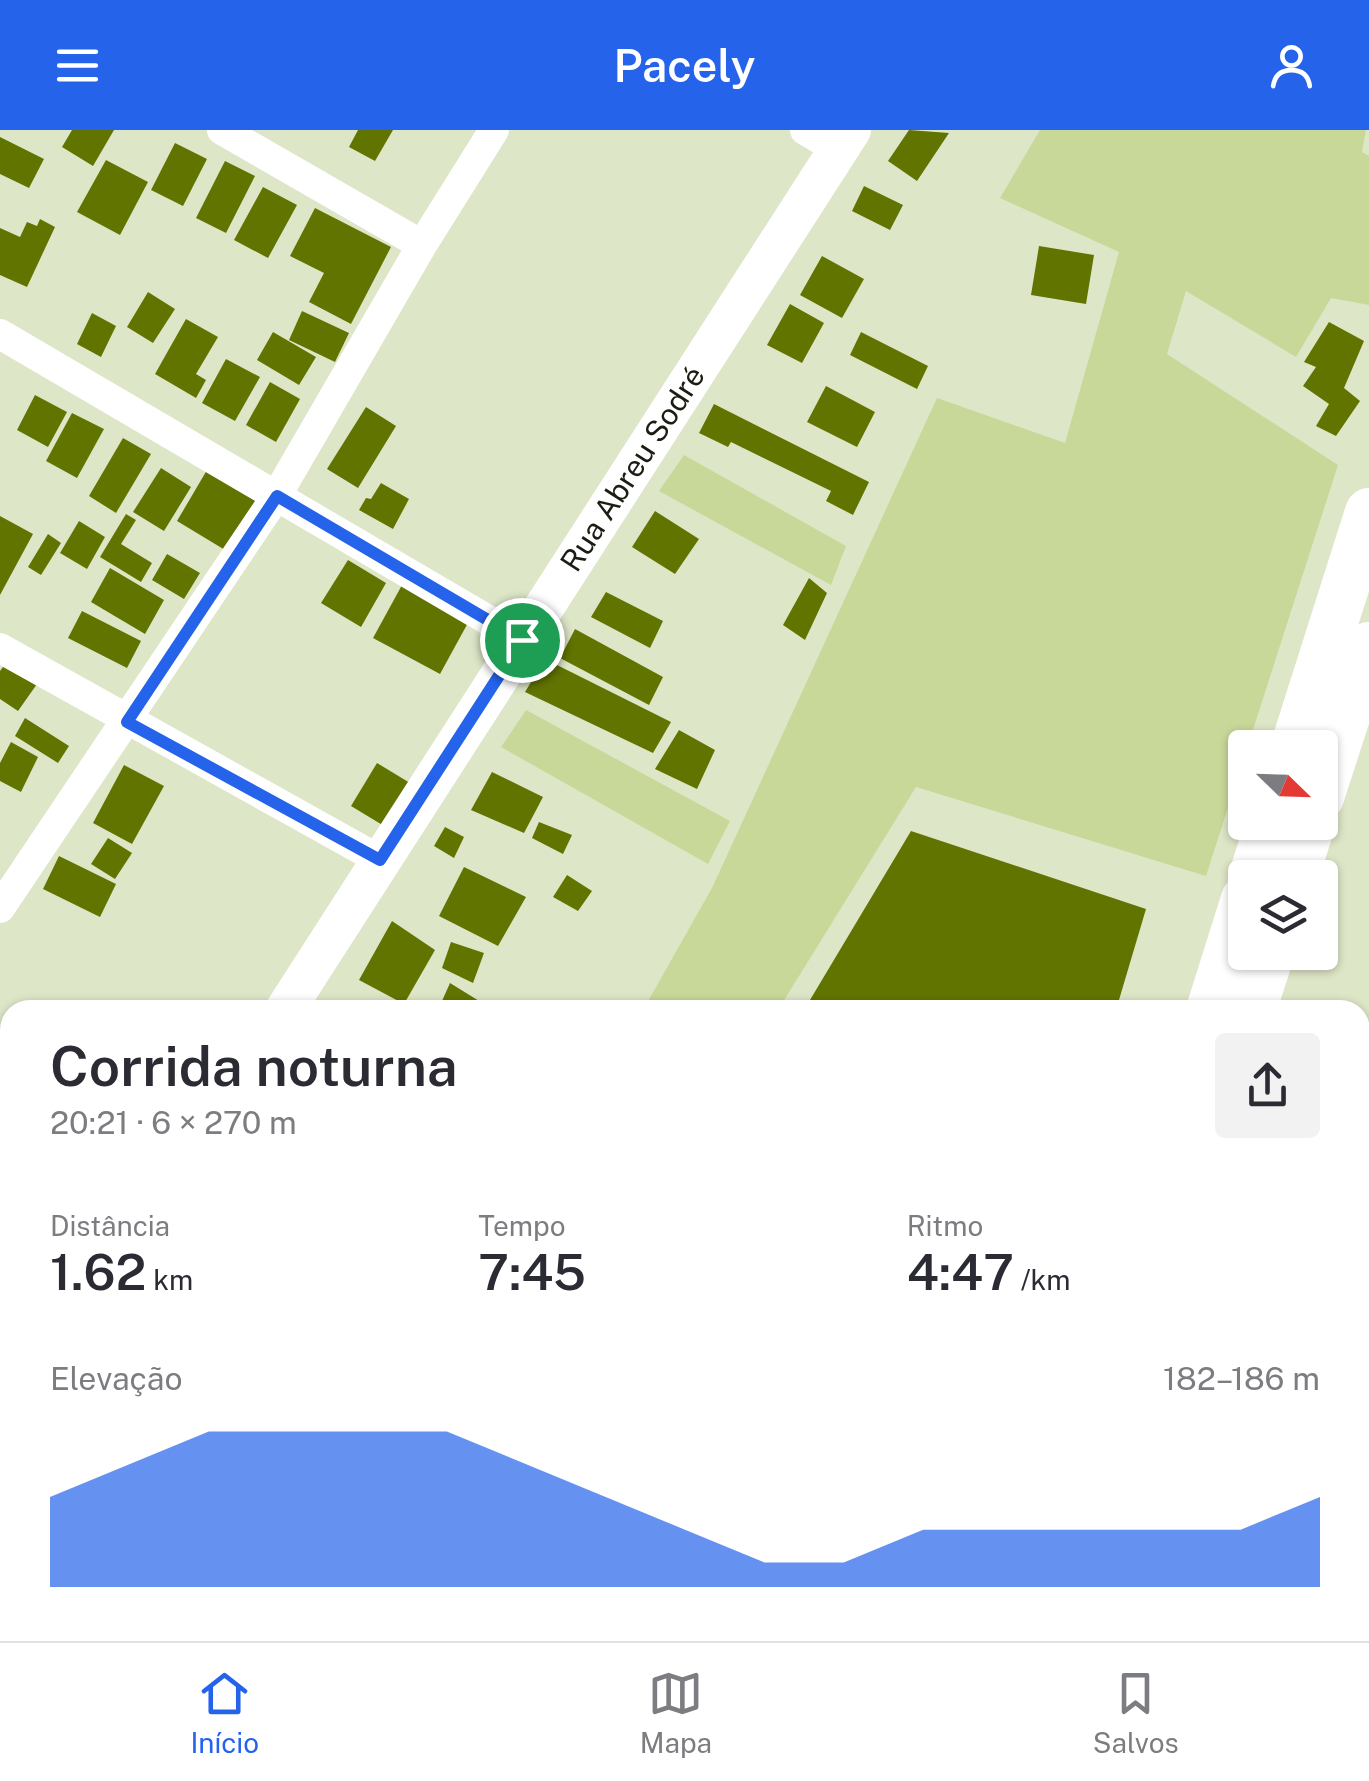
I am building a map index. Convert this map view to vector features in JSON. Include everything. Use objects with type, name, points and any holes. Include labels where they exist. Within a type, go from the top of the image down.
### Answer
[{"type":"highway","points":[[1300,730],[1369,512]]},
{"type":"highway","points":[[1338,742],[1369,646]]},
{"type":"highway","points":[[1213,1000],[1228,953]]},
{"type":"highway","points":[[1255,1000],[1265,970]]},
{"type":"main road","name":"Rua Abreu Sodré","points":[[291,1000],[522,640],[832,137]]},
{"type":"street","points":[[222,130],[422,245]]},
{"type":"street","points":[[0,908],[277,496],[422,245],[494,130]]},
{"type":"street","points":[[0,334],[522,640]]},
{"type":"street","points":[[0,648],[380,860]]},
{"type":"green space","points":[[1040,130],[1366,130],[1362,152],[1369,156],[1369,305],[1331,298],[1296,357],[1186,291],[1167,354],[1338,465],[1253,730],[1228,730],[1228,808],[1206,876],[916,787],[784,1000],[649,1000],[712,888],[937,398],[1065,443],[1119,252],[1000,198]]},
{"type":"green space","points":[[684,455],[846,546],[831,585],[659,491]]},
{"type":"green space","points":[[526,710],[730,821],[708,864],[501,747]]},
{"type":"building","points":[[72,130],[114,130],[93,166],[62,147]]},
{"type":"building","points":[[358,130],[393,130],[375,161],[349,147]]},
{"type":"building","points":[[909,130],[949,133],[917,181],[888,161]]},
{"type":"building","points":[[0,137],[44,159],[29,188],[0,174]]},
{"type":"building","points":[[175,143],[207,159],[183,206],[151,190]]},
{"type":"building","points":[[106,160],[148,182],[120,235],[77,212]]},
{"type":"building","points":[[225,161],[255,176],[226,233],[196,218]]},
{"type":"building","points":[[864,186],[903,205],[890,230],[852,211]]},
{"type":"building","points":[[263,187],[297,205],[268,258],[234,240]]},
{"type":"building","points":[[315,208],[391,247],[351,324],[309,302],[324,273],[290,256]]},
{"type":"building","points":[[40,219],[55,227],[27,287],[0,275],[0,228],[20,237],[27,222],[37,226]]},
{"type":"building","points":[[1039,246],[1094,255],[1086,304],[1031,295]]},
{"type":"building","points":[[822,256],[864,279],[842,318],[800,295]]},
{"type":"building","points":[[148,292],[175,309],[153,343],[127,327]]},
{"type":"building","points":[[790,304],[824,323],[802,363],[767,345]]},
{"type":"building","points":[[302,311],[349,333],[335,362],[289,340]]},
{"type":"building","points":[[92,313],[116,326],[101,357],[77,344]]},
{"type":"building","points":[[186,319],[218,337],[196,374],[206,380],[196,398],[155,374]]},
{"type":"building","points":[[1329,322],[1364,341],[1344,388],[1360,401],[1336,436],[1316,426],[1329,404],[1303,386],[1316,367],[1304,362]]},
{"type":"building","points":[[273,332],[316,357],[299,385],[257,360]]},
{"type":"building","points":[[861,332],[928,366],[917,389],[850,355]]},
{"type":"building","points":[[226,359],[260,377],[235,421],[202,403]]},
{"type":"building","points":[[270,382],[300,399],[276,442],[246,425]]},
{"type":"building","points":[[826,386],[875,412],[857,447],[807,422]]},
{"type":"building","points":[[35,395],[67,412],[48,447],[17,430]]},
{"type":"building","points":[[714,404],[869,482],[853,515],[826,501],[831,491],[731,442],[728,447],[699,433]]},
{"type":"building","points":[[366,407],[396,426],[358,488],[327,469]]},
{"type":"building","points":[[72,413],[104,429],[77,478],[46,461]]},
{"type":"building","points":[[123,438],[151,454],[116,513],[89,496]]},
{"type":"building","points":[[161,468],[191,487],[164,531],[133,512]]},
{"type":"building","points":[[207,470],[261,502],[230,553],[177,521]]},
{"type":"building","points":[[381,483],[409,499],[393,529],[359,510]]},
{"type":"building","points":[[655,511],[699,539],[675,574],[632,547]]},
{"type":"building","points":[[126,514],[136,520],[121,544],[152,563],[141,582],[100,557]]},
{"type":"building","points":[[0,516],[33,534],[0,595]]},
{"type":"building","points":[[79,521],[105,537],[87,569],[60,553]]},
{"type":"building","points":[[48,534],[61,543],[41,575],[28,567]]},
{"type":"building","points":[[167,554],[200,573],[184,599],[152,580]]},
{"type":"building","points":[[348,560],[386,583],[361,627],[321,603]]},
{"type":"building","points":[[110,568],[164,600],[145,634],[91,602]]},
{"type":"building","points":[[809,578],[827,593],[805,640],[783,625]]},
{"type":"building","points":[[402,585],[469,621],[440,674],[373,638]]},
{"type":"building","points":[[606,592],[663,621],[650,648],[591,617]]},
{"type":"building","points":[[82,611],[141,641],[127,668],[68,638]]},
{"type":"building","points":[[575,629],[663,677],[649,705],[560,658]]},
{"type":"building","points":[[545,659],[671,722],[653,753],[525,692]]},
{"type":"building","points":[[6,663],[37,684],[18,711],[0,699],[0,671]]},
{"type":"building","points":[[25,718],[69,746],[58,763],[15,736]]},
{"type":"building","points":[[679,730],[715,750],[697,789],[655,769]]},
{"type":"building","points":[[11,742],[38,757],[21,792],[0,781],[0,763]]},
{"type":"building","points":[[377,763],[415,786],[389,829],[351,806]]},
{"type":"building","points":[[124,765],[164,786],[132,844],[93,823]]},
{"type":"building","points":[[492,772],[543,797],[524,833],[471,810]]},
{"type":"building","points":[[539,822],[572,835],[563,854],[532,838]]},
{"type":"building","points":[[445,827],[464,837],[454,858],[434,846]]},
{"type":"building","points":[[911,831],[1146,909],[1119,1000],[810,1000]]},
{"type":"building","points":[[108,838],[132,853],[115,879],[91,864]]},
{"type":"building","points":[[59,856],[116,884],[100,917],[43,889]]},
{"type":"building","points":[[464,867],[526,897],[498,946],[439,916]]},
{"type":"building","points":[[567,875],[592,891],[578,911],[553,897]]},
{"type":"building","points":[[392,921],[435,950],[406,1000],[396,1000],[359,980]]},
{"type":"building","points":[[451,942],[484,953],[473,983],[442,968]]},
{"type":"building","points":[[450,983],[478,1000],[442,1000]]},
{"type":"route","points":[[277,496],[522,640],[380,860],[127,722],[277,496]]}]
